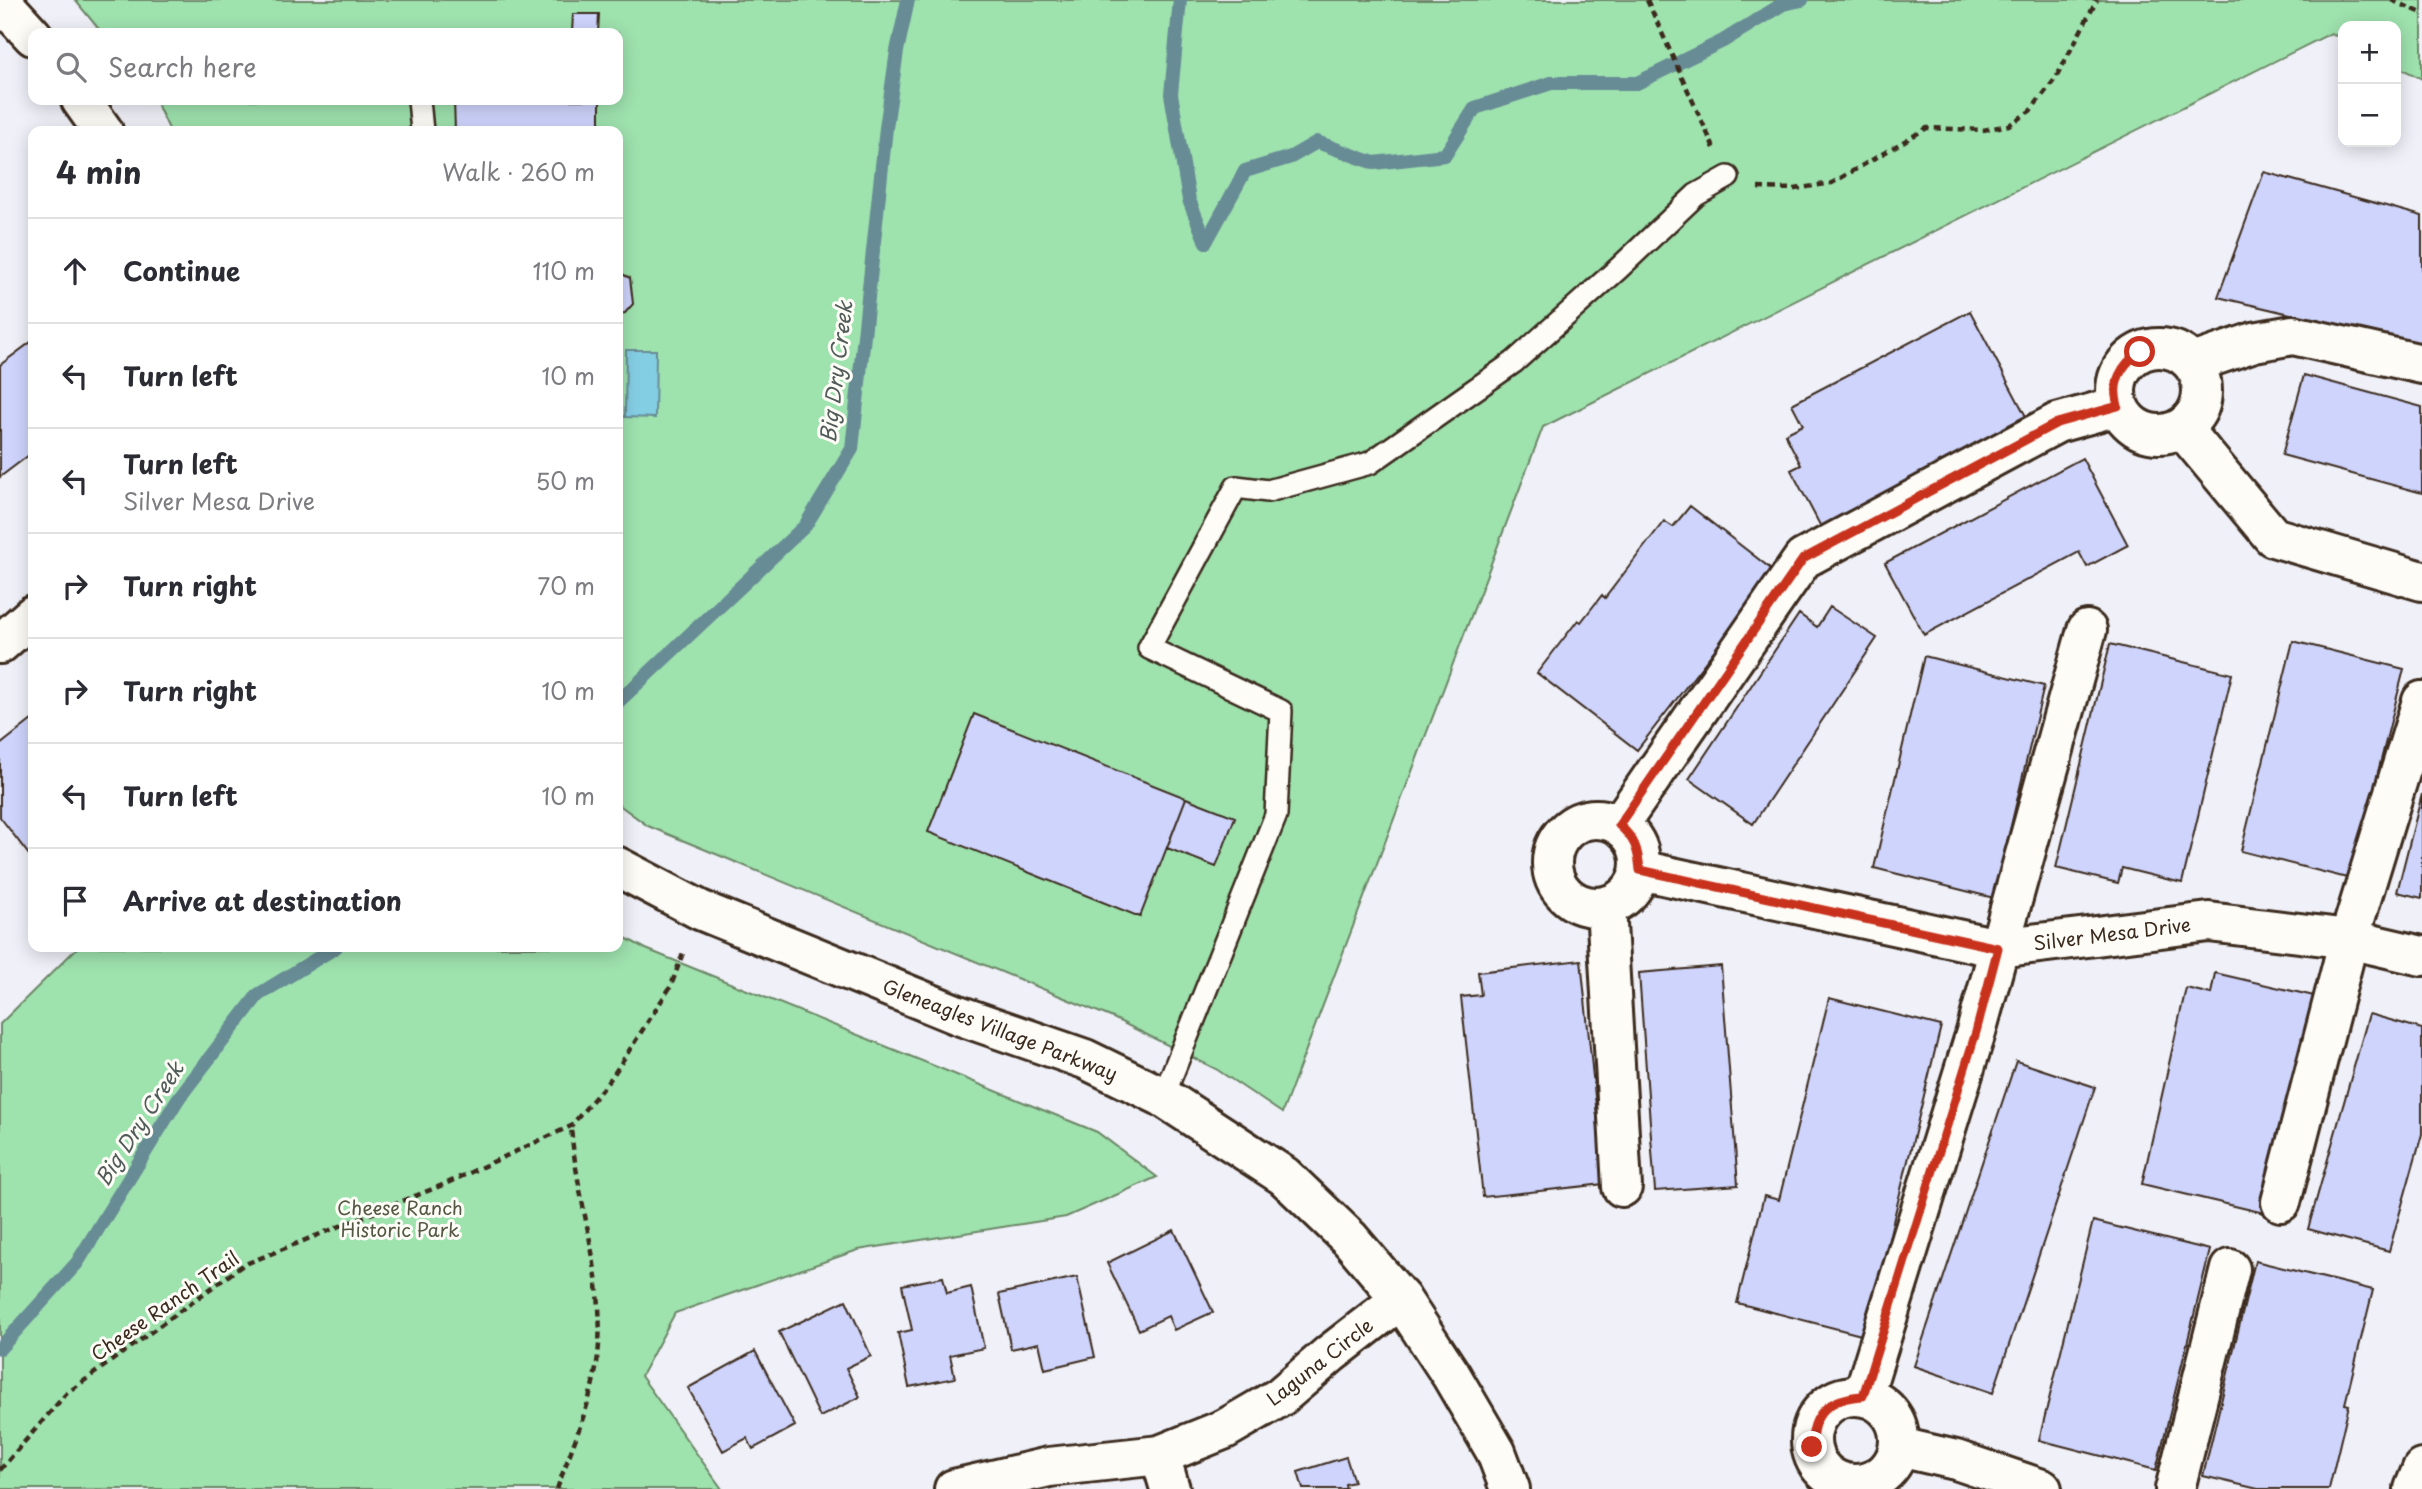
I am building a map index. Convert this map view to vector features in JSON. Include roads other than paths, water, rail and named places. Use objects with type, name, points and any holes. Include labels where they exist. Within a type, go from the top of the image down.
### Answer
[{"type":"street","points":[[0,0],[28,31]]},
{"type":"street","points":[[85,105],[99,126]]},
{"type":"street","points":[[2193,363],[2254,342],[2293,335],[2422,364]]},
{"type":"street","points":[[2167,348],[2182,354],[2193,363],[2201,376],[2203,398],[2196,417],[2183,429],[2169,435],[2148,434],[2131,425],[2118,406],[2116,388],[2120,373],[2129,359],[2140,352],[2167,348]]},
{"type":"street","points":[[1619,825],[1803,559],[2057,423],[2118,406]]},
{"type":"street","points":[[2183,429],[2273,537],[2422,581]]},
{"type":"street","points":[[1863,1396],[1976,1032],[2087,630]]},
{"type":"street","points":[[2281,1202],[2349,939],[2422,701]]},
{"type":"street","points":[[1603,819],[1619,825],[1630,835],[1637,847],[1640,870],[1632,888],[1620,900],[1606,906],[1584,905],[1568,896],[1556,881],[1552,859],[1556,844],[1566,831],[1586,820],[1603,819]]},
{"type":"street","name":"Gleneagles Village Parkway","points":[[623,870],[700,911],[958,1015],[1085,1059],[1163,1097],[1284,1176],[1350,1239],[1401,1299],[1490,1441],[1510,1489]]},
{"type":"street","name":"Silver Mesa Drive","points":[[1640,870],[1998,948],[2209,922],[2349,939],[2422,956]]},
{"type":"street","points":[[1606,906],[1622,1186]]},
{"type":"street","points":[[2175,1489],[2230,1269]]},
{"type":"street","name":"Laguna Circle","points":[[954,1489],[1049,1467],[1165,1472],[1225,1429],[1280,1396],[1401,1299]]},
{"type":"street","points":[[1886,1471],[1896,1424],[1889,1412],[1878,1402],[1863,1396],[1845,1397],[1825,1408],[1815,1421],[1812,1447],[1815,1459],[1827,1474],[1843,1483],[1865,1483],[1886,1471],[1956,1460],[2042,1489]]},
{"type":"street","points":[[2414,1489],[2422,1469]]},
{"type":"lane","points":[[419,105],[422,126]]},
{"type":"lane","points":[[1163,1097],[1276,815],[1281,711],[1149,648],[1236,487],[1268,491],[1370,463],[1514,362],[1696,195],[1727,177]]},
{"type":"water","points":[[626,350],[656,350],[655,418],[625,417]]},
{"type":"waterway","name":"Big Dry Creek","points":[[623,697],[805,526],[852,449],[886,128],[897,51],[908,0]]},
{"type":"waterway","name":"Big Dry Creek","points":[[1180,0],[1171,94],[1189,200],[1206,242],[1245,171],[1291,157],[1317,142],[1374,163],[1445,155],[1475,108],[1551,83],[1637,83],[1723,41],[1783,4],[1802,0]]},
{"type":"waterway","name":"Big Dry Creek","points":[[0,1348],[77,1263],[178,1099],[258,995],[328,952]]},
{"type":"park label","name":"Cheese Ranch Historic Park","points":[[400,1219]]}]
